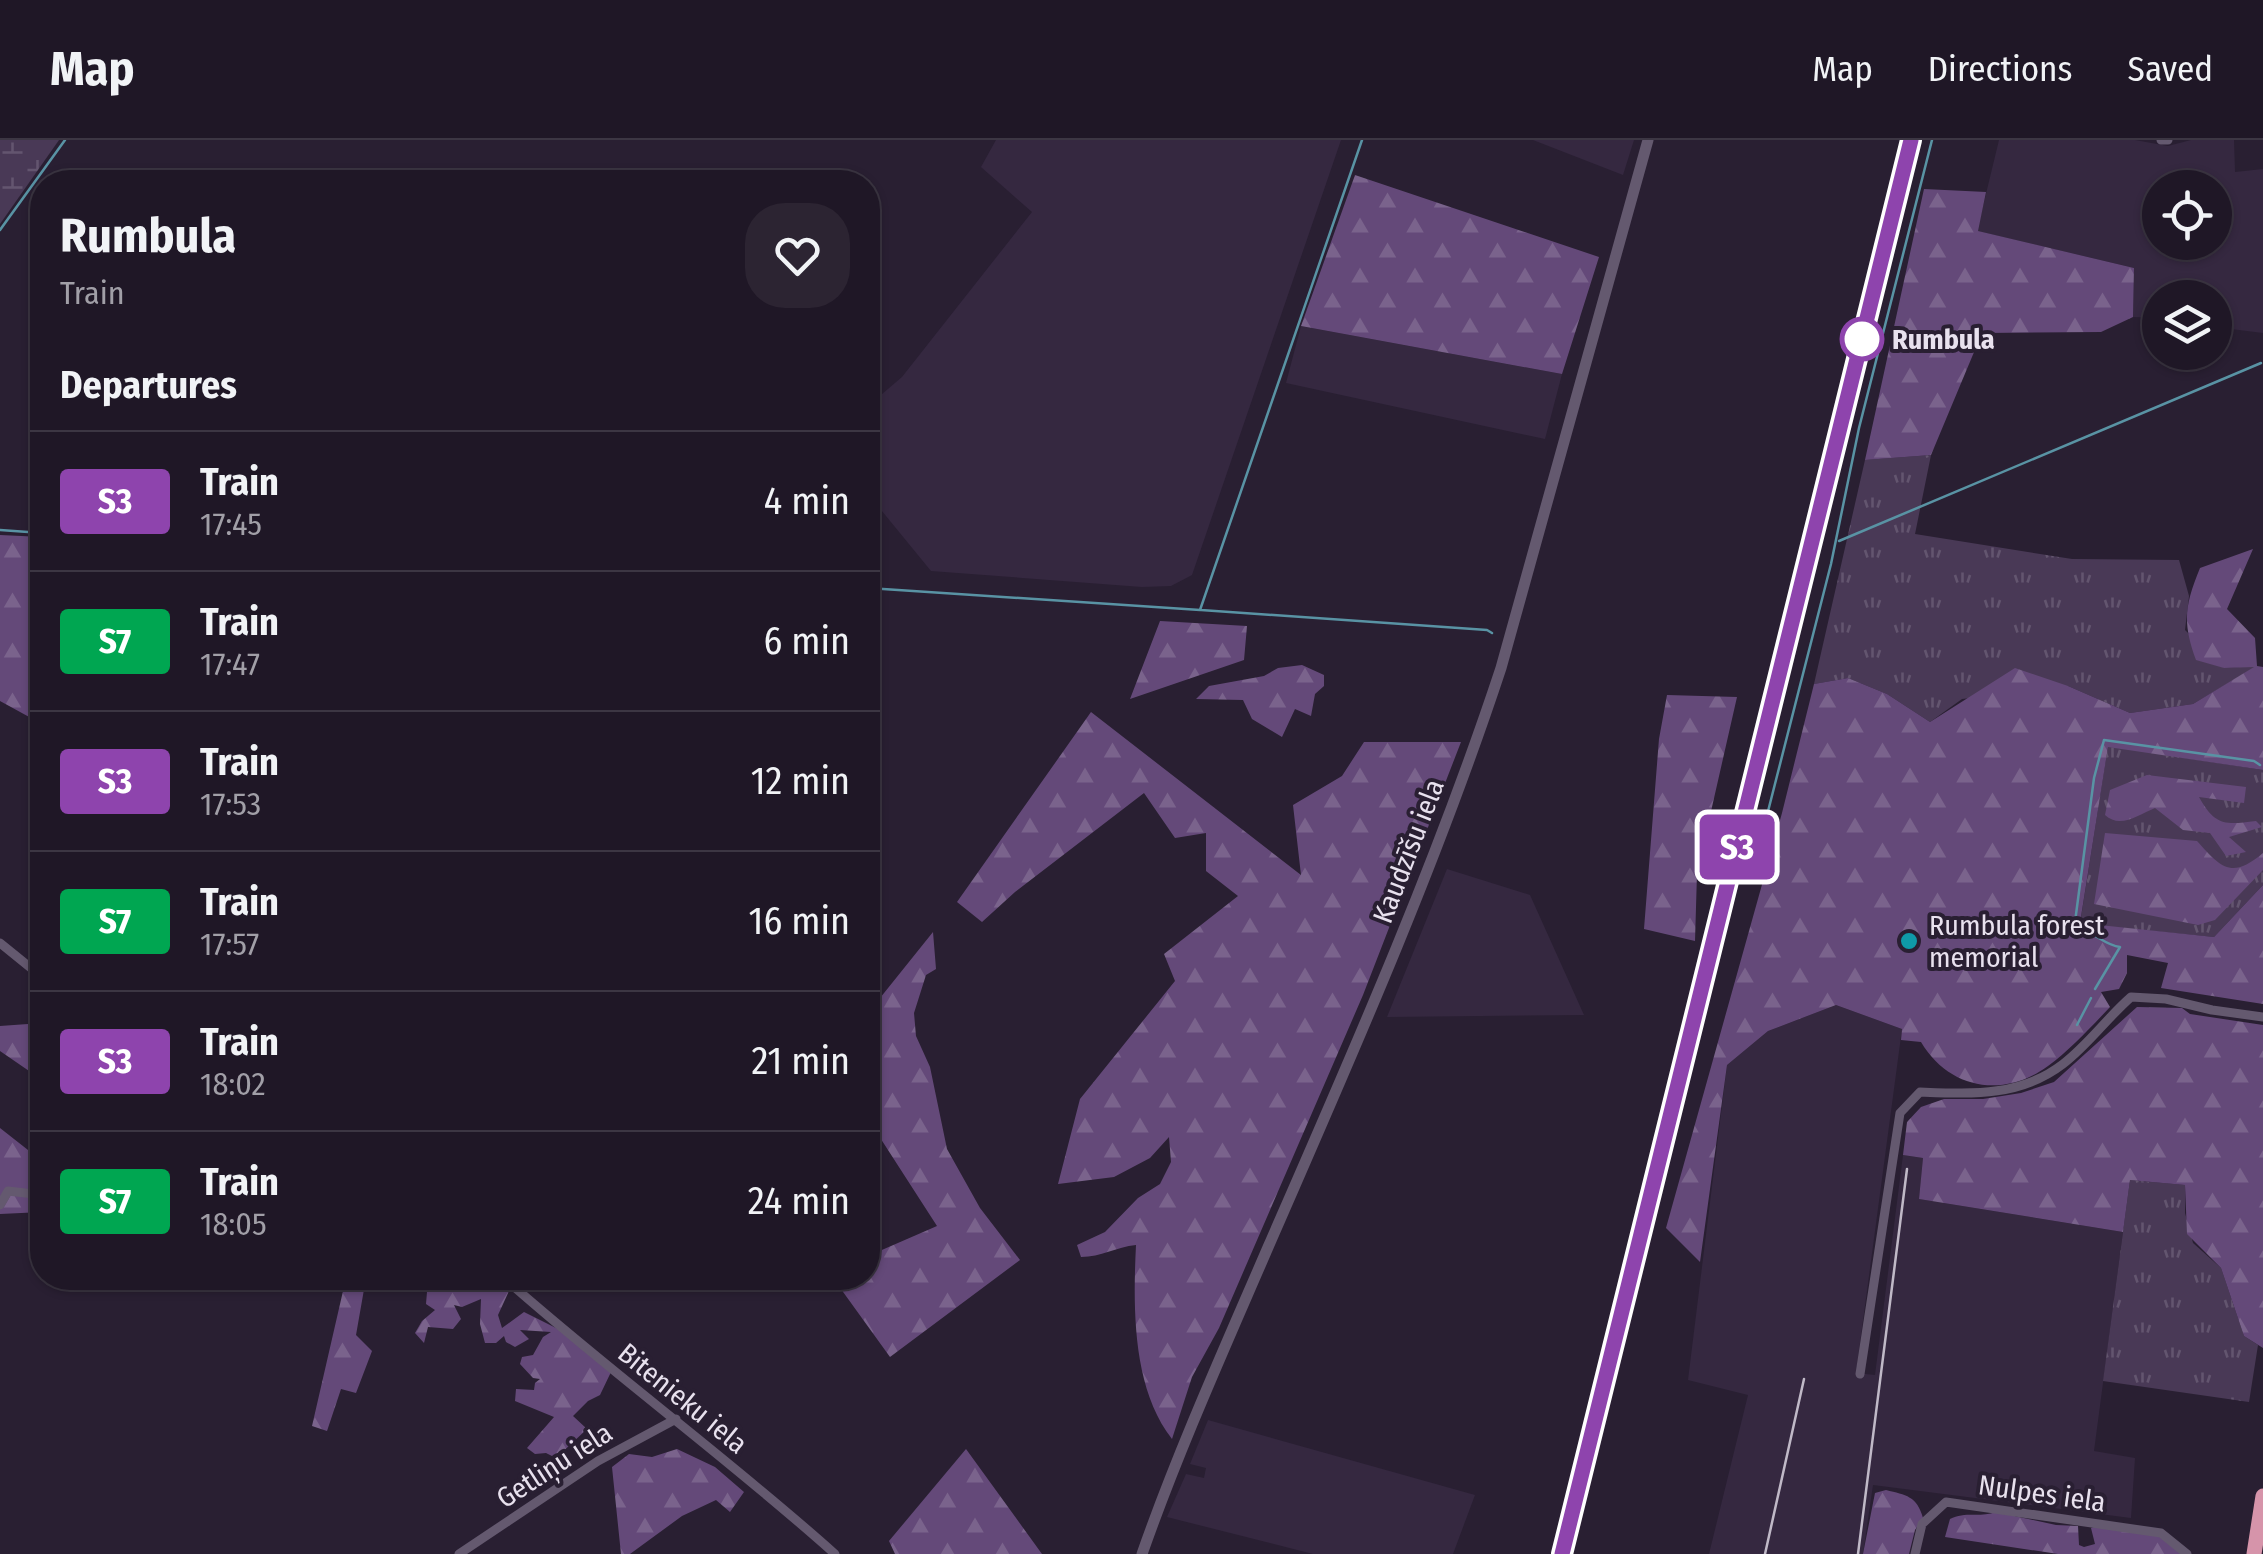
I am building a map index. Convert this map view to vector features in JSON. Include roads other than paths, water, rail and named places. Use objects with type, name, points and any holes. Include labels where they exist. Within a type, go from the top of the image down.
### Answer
[{"type":"highway","points":[[2254,1554],[2263,1496]]},
{"type":"street","name":"Kaudzīšu iela","points":[[1142,1554],[1238,1316],[1398,944],[1480,730],[1501,668],[1648,140]]},
{"type":"street","points":[[0,942],[30,967]]},
{"type":"street","points":[[1860,1374],[1900,1113],[1920,1092],[1996,1093],[2032,1084],[2065,1063],[2131,997],[2166,999],[2263,1017]]},
{"type":"street","points":[[0,1205],[8,1191],[30,1194]]},
{"type":"street","name":"Bitenieku iela","points":[[518,1290],[834,1554]]},
{"type":"street","name":"Getliņu iela","points":[[459,1554],[598,1460],[676,1419]]},
{"type":"street","name":"Nulpes iela","points":[[1915,1554],[1922,1524],[1946,1502],[2162,1533],[2187,1554]]},
{"type":"waterway","points":[[43,170],[65,140]]},
{"type":"waterway","points":[[880,589],[1200,610],[1362,140]]},
{"type":"waterway","points":[[1750,882],[1932,140]]},
{"type":"waterway","points":[[0,230],[30,188]]},
{"type":"waterway","points":[[1839,541],[2261,363]]},
{"type":"waterway","points":[[0,530],[30,532]]},
{"type":"waterway","points":[[1201,610],[1492,633]]},
{"type":"waterway","points":[[2095,989],[2120,947],[2078,929],[2075,922],[2094,778],[2104,740],[2254,761],[2260,765]]},
{"type":"waterway","points":[[2077,1025],[2091,998]]},
{"type":"railway","points":[[1562,1554],[1911,140]]},
{"type":"railway","points":[[1858,1554],[1907,1169]]},
{"type":"railway","points":[[1765,1554],[1804,1379]]},
{"type":"train","name":"S3","points":[[1562,1554],[1911,140]]},
{"type":"place","name":"Rumbula","points":[[1862,339]]},
{"type":"place","name":"Rumbula forest memorial","points":[[1909,941]]}]
